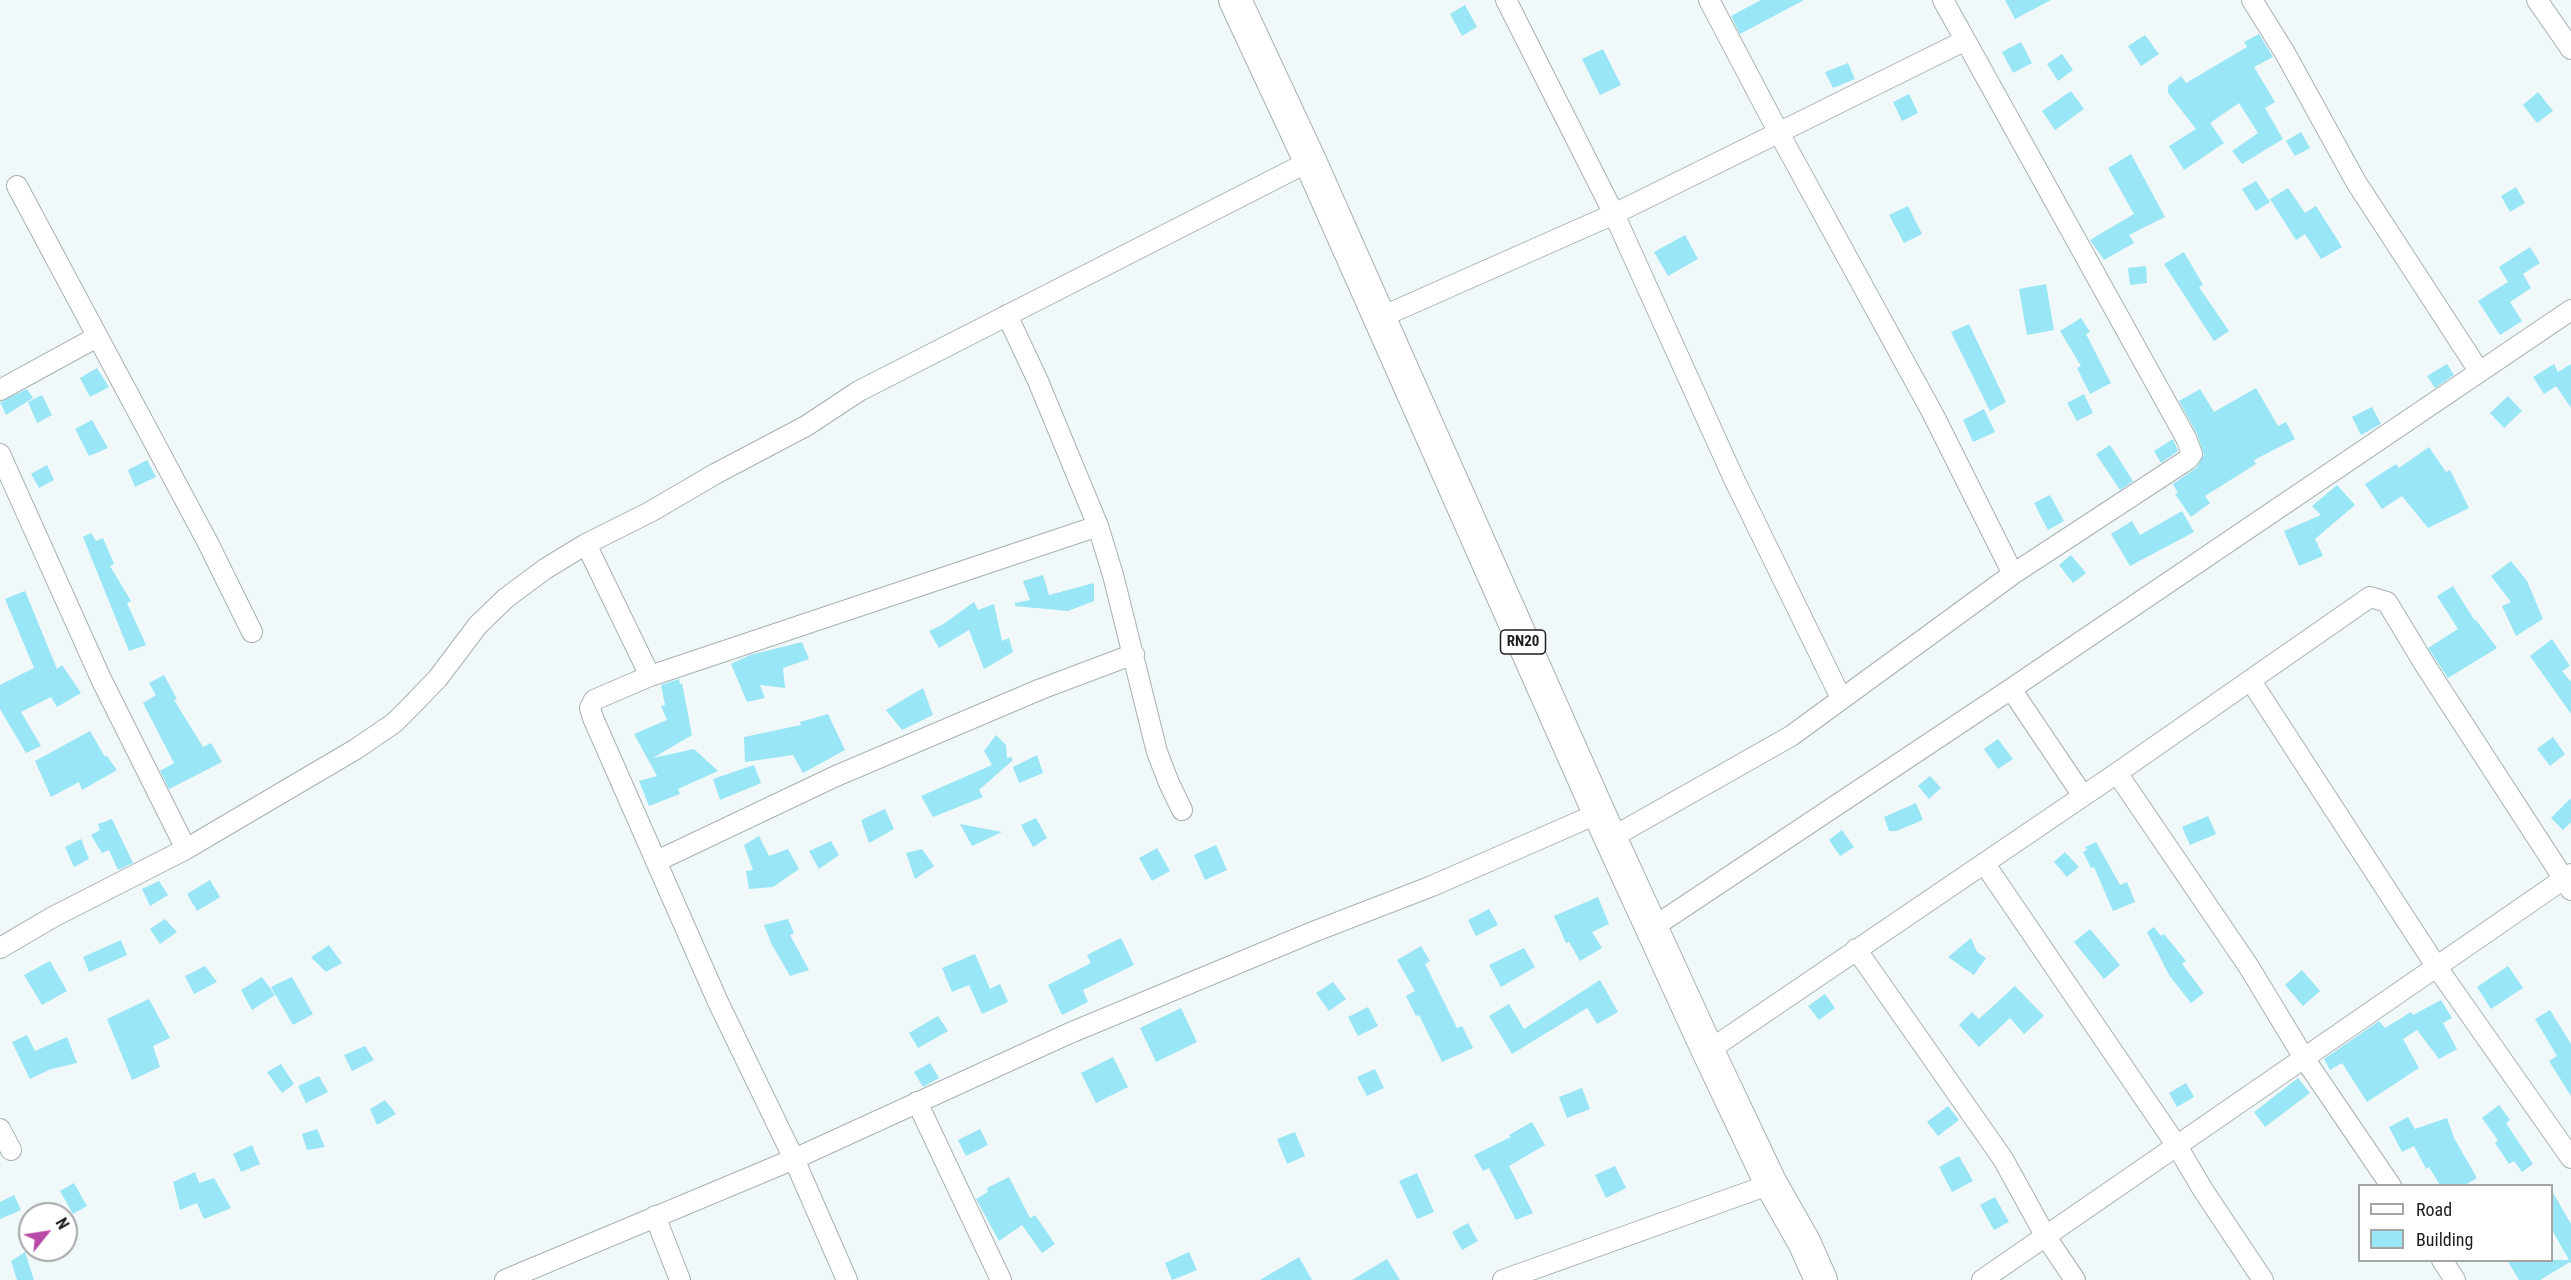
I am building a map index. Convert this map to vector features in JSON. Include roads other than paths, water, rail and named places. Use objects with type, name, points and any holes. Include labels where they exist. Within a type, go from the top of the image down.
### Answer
[{"type":"main road","name":"RN20","points":[[1235,0],[1310,161],[1708,1051],[1771,1184],[1804,1242],[1821,1280]]},
{"type":"street","points":[[1506,0],[1614,214],[1734,479],[1841,698]]},
{"type":"street","points":[[1709,0],[1933,414],[2013,574]]},
{"type":"street","points":[[515,1278],[655,1216],[794,1159],[1071,1033],[1432,886],[1605,825],[1791,736],[2013,574],[2187,460],[2192,452],[1943,0]]},
{"type":"street","points":[[2252,0],[2285,53],[2356,182],[2480,371]]},
{"type":"street","points":[[2537,0],[2571,49]]},
{"type":"street","points":[[1379,318],[1614,214],[1964,41]]},
{"type":"street","points":[[0,948],[53,917],[186,849],[356,749],[394,723],[438,678],[478,625],[506,598],[545,569],[586,544],[650,512],[806,426],[860,391],[1310,161]]},
{"type":"street","points":[[17,186],[207,541],[252,632]]},
{"type":"street","points":[[1007,315],[1038,381],[1098,526],[1134,654],[1157,752],[1182,810]]},
{"type":"street","points":[[1652,928],[2011,689],[2480,371],[2568,318]]},
{"type":"street","points":[[0,390],[97,337]]},
{"type":"street","points":[[0,454],[82,638],[186,849]]},
{"type":"street","points":[[847,1280],[794,1159],[718,1002],[622,787],[590,708],[594,700],[650,676],[1098,526]]},
{"type":"street","points":[[586,544],[650,676]]},
{"type":"street","points":[[1708,1051],[2251,681],[2364,600],[2370,597],[2383,599],[2568,881],[2436,966],[1982,1280]]},
{"type":"street","points":[[657,861],[836,776],[1041,689],[1134,654]]},
{"type":"street","points":[[2251,681],[2436,966],[2571,1158]]},
{"type":"street","points":[[2011,689],[2083,796]]},
{"type":"street","points":[[2117,773],[2249,967],[2304,1058],[2390,1184]]},
{"type":"street","points":[[1984,863],[2177,1146],[2263,1280]]},
{"type":"street","points":[[1856,949],[2003,1160],[2046,1237],[2075,1280]]},
{"type":"street","points":[[917,1102],[1001,1280]]},
{"type":"street","points":[[0,1129],[10,1150]]},
{"type":"street","points":[[1503,1280],[1771,1184]]},
{"type":"street","points":[[655,1216],[680,1280]]},
{"type":"street","points":[[2443,1262],[2456,1280]]}]
